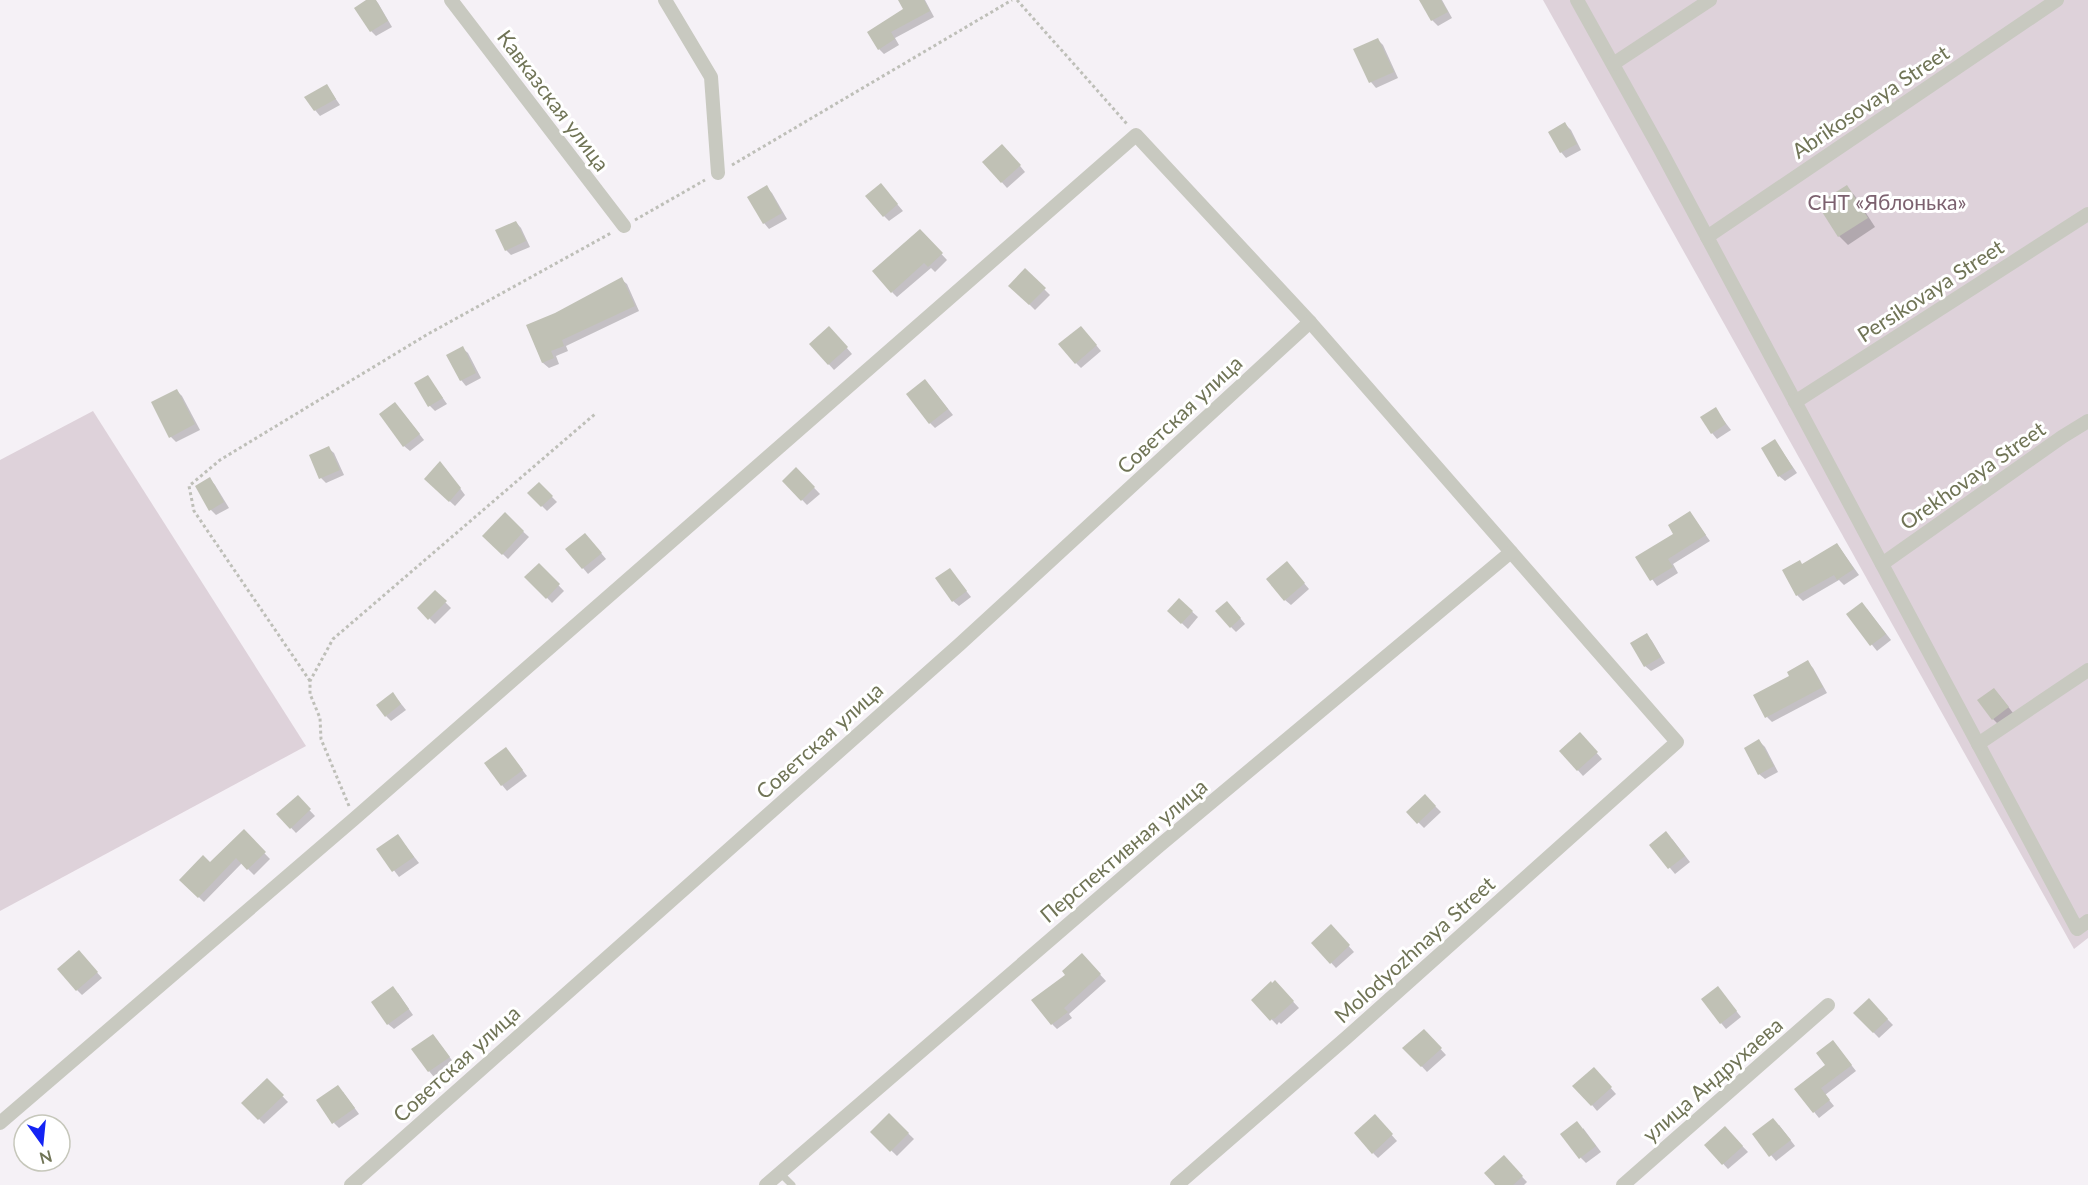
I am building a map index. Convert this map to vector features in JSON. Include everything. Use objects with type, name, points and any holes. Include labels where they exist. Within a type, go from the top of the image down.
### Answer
[{"type":"street","name":"Кавказская улица","points":[[451,0],[624,226]]},
{"type":"street","points":[[665,0],[711,77],[718,173]]},
{"type":"street","points":[[1577,0],[1707,237],[1978,744],[2082,925]]},
{"type":"street","points":[[1612,64],[1710,0]]},
{"type":"street","name":"Abrikosovaya Street","points":[[1707,237],[2057,0]]},
{"type":"street","points":[[0,1123],[354,819],[1136,135],[1310,322],[1511,552]]},
{"type":"street","name":"Persikovaya Street","points":[[1795,402],[2088,214]]},
{"type":"street","name":"Советская улица","points":[[351,1185],[960,644],[1310,322]]},
{"type":"street","name":"Orekhovaya Street","points":[[1882,564],[2062,437],[2088,422]]},
{"type":"street","name":"Molodyozhnaya Street","points":[[1177,1185],[1346,1038],[1677,742],[1511,552]]},
{"type":"street","name":"Перспективная улица","points":[[766,1185],[1159,846],[1511,552]]},
{"type":"street","points":[[1978,744],[2088,670]]},
{"type":"street","name":"улица Андрухаева","points":[[1623,1185],[1828,1005]]},
{"type":"lane","points":[[780,1173],[792,1185]]},
{"type":"path","points":[[310,681],[194,511],[189,486],[220,460],[428,334],[718,173],[1012,0]]},
{"type":"path","points":[[1017,0],[1136,135]]},
{"type":"path","points":[[354,819],[321,739],[320,718],[310,694],[310,681],[333,639],[595,414]]},
{"type":"green space","name":"СНТ «Яблонька»","points":[[1543,0],[2088,0],[2088,938],[2074,949]]},
{"type":"green space","points":[[93,411],[306,746],[0,911],[0,460]]},
{"type":"building","points":[[366,0],[376,0],[388,21],[370,32],[354,8]]},
{"type":"building","points":[[898,0],[924,0],[930,11],[891,32],[895,39],[878,50],[867,32],[903,9]]},
{"type":"building","points":[[1419,0],[1441,0],[1448,12],[1431,21]]},
{"type":"building","points":[[1378,38],[1394,72],[1369,83],[1353,49]]},
{"type":"building","points":[[327,84],[336,99],[314,111],[304,97]]},
{"type":"building","points":[[1565,122],[1577,144],[1560,153],[1548,132]]},
{"type":"building","points":[[1002,144],[1021,165],[1001,183],[982,162]]},
{"type":"building","points":[[881,183],[898,204],[883,217],[865,196]]},
{"type":"building","points":[[767,185],[782,213],[763,224],[747,197]]},
{"type":"building","points":[[1847,185],[1868,218],[1838,237],[1817,204]]},
{"type":"building","points":[[516,221],[526,241],[505,251],[495,230]]},
{"type":"building","points":[[920,229],[943,253],[928,267],[924,263],[891,293],[872,271]]},
{"type":"building","points":[[1025,268],[1046,288],[1029,305],[1008,286]]},
{"type":"building","points":[[622,277],[635,306],[562,340],[564,346],[551,351],[554,358],[542,363],[526,325],[555,313]]},
{"type":"building","points":[[829,326],[848,347],[828,365],[809,344]]},
{"type":"building","points":[[1081,326],[1097,345],[1075,364],[1058,344]]},
{"type":"building","points":[[463,346],[476,373],[460,381],[446,355]]},
{"type":"building","points":[[428,375],[443,398],[428,407],[414,383]]},
{"type":"building","points":[[925,379],[948,409],[929,424],[906,394]]},
{"type":"building","points":[[177,389],[195,424],[169,438],[151,402]]},
{"type":"building","points":[[395,402],[420,434],[403,447],[379,414]]},
{"type":"building","points":[[1716,407],[1726,424],[1711,434],[1700,417]]},
{"type":"building","points":[[1775,439],[1793,468],[1778,477],[1761,448]]},
{"type":"building","points":[[329,446],[340,470],[319,479],[309,455]]},
{"type":"building","points":[[440,461],[461,488],[449,502],[424,479]]},
{"type":"building","points":[[796,467],[815,487],[801,501],[782,481]]},
{"type":"building","points":[[210,477],[224,502],[209,511],[195,486]]},
{"type":"building","points":[[539,482],[553,496],[541,507],[527,493]]},
{"type":"building","points":[[1690,511],[1706,535],[1668,559],[1673,567],[1650,581],[1635,557],[1673,534],[1668,525]]},
{"type":"building","points":[[505,512],[524,531],[502,555],[482,536]]},
{"type":"building","points":[[585,533],[602,553],[582,569],[565,549]]},
{"type":"building","points":[[1837,543],[1854,569],[1837,580],[1834,575],[1796,596],[1782,570],[1800,560],[1802,564]]},
{"type":"building","points":[[1287,561],[1305,583],[1284,601],[1266,579]]},
{"type":"building","points":[[539,563],[560,584],[546,599],[524,577]]},
{"type":"building","points":[[950,568],[967,591],[952,602],[935,578]]},
{"type":"building","points":[[435,590],[447,601],[428,620],[417,608]]},
{"type":"building","points":[[1179,598],[1193,611],[1181,624],[1167,611]]},
{"type":"building","points":[[1227,601],[1241,618],[1230,628],[1215,611]]},
{"type":"building","points":[[1862,602],[1886,634],[1870,646],[1846,614]]},
{"type":"building","points":[[1647,633],[1661,657],[1644,667],[1630,643]]},
{"type":"building","points":[[1808,660],[1823,687],[1765,718],[1753,695],[1789,676],[1787,672]]},
{"type":"building","points":[[1994,688],[2009,707],[1992,720],[1977,700]]},
{"type":"building","points":[[393,692],[401,704],[385,717],[376,705]]},
{"type":"building","points":[[1580,732],[1598,752],[1577,771],[1559,751]]},
{"type":"building","points":[[1759,739],[1774,766],[1758,775],[1744,748]]},
{"type":"building","points":[[506,747],[523,770],[501,786],[484,763]]},
{"type":"building","points":[[1425,794],[1436,806],[1417,824],[1406,812]]},
{"type":"building","points":[[298,795],[311,809],[290,829],[276,814]]},
{"type":"building","points":[[244,829],[266,852],[247,870],[236,858],[198,898],[179,880],[203,855],[210,862]]},
{"type":"building","points":[[1666,831],[1685,856],[1668,869],[1649,845]]},
{"type":"building","points":[[398,834],[414,857],[392,872],[376,849]]},
{"type":"building","points":[[1331,924],[1350,945],[1330,964],[1311,943]]},
{"type":"building","points":[[79,950],[98,972],[76,991],[57,969]]},
{"type":"building","points":[[1082,953],[1101,974],[1064,1008],[1068,1012],[1051,1025],[1031,1000],[1065,975],[1062,971]]},
{"type":"building","points":[[1275,980],[1294,1001],[1270,1021],[1251,1000]]},
{"type":"building","points":[[393,986],[409,1009],[387,1025],[371,1002]]},
{"type":"building","points":[[1718,986],[1737,1011],[1720,1024],[1701,999]]},
{"type":"building","points":[[1869,998],[1888,1019],[1873,1033],[1853,1013]]},
{"type":"building","points":[[1424,1029],[1442,1048],[1421,1067],[1402,1048]]},
{"type":"building","points":[[433,1034],[450,1057],[428,1072],[411,1049]]},
{"type":"building","points":[[1833,1040],[1852,1065],[1821,1088],[1830,1100],[1813,1113],[1794,1089],[1825,1065],[1816,1053]]},
{"type":"building","points":[[1594,1067],[1612,1087],[1591,1106],[1572,1086]]},
{"type":"building","points":[[267,1078],[284,1095],[258,1120],[241,1103]]},
{"type":"building","points":[[338,1085],[355,1108],[332,1124],[316,1100]]},
{"type":"building","points":[[889,1113],[909,1133],[890,1152],[870,1132]]},
{"type":"building","points":[[1375,1114],[1393,1134],[1372,1154],[1354,1133]]},
{"type":"building","points":[[1773,1118],[1791,1140],[1769,1157],[1752,1134]]},
{"type":"building","points":[[1577,1121],[1596,1146],[1579,1159],[1560,1134]]},
{"type":"building","points":[[1725,1126],[1743,1146],[1722,1165],[1704,1145]]},
{"type":"building","points":[[1504,1155],[1523,1176],[1513,1185],[1495,1185],[1484,1173]]}]
